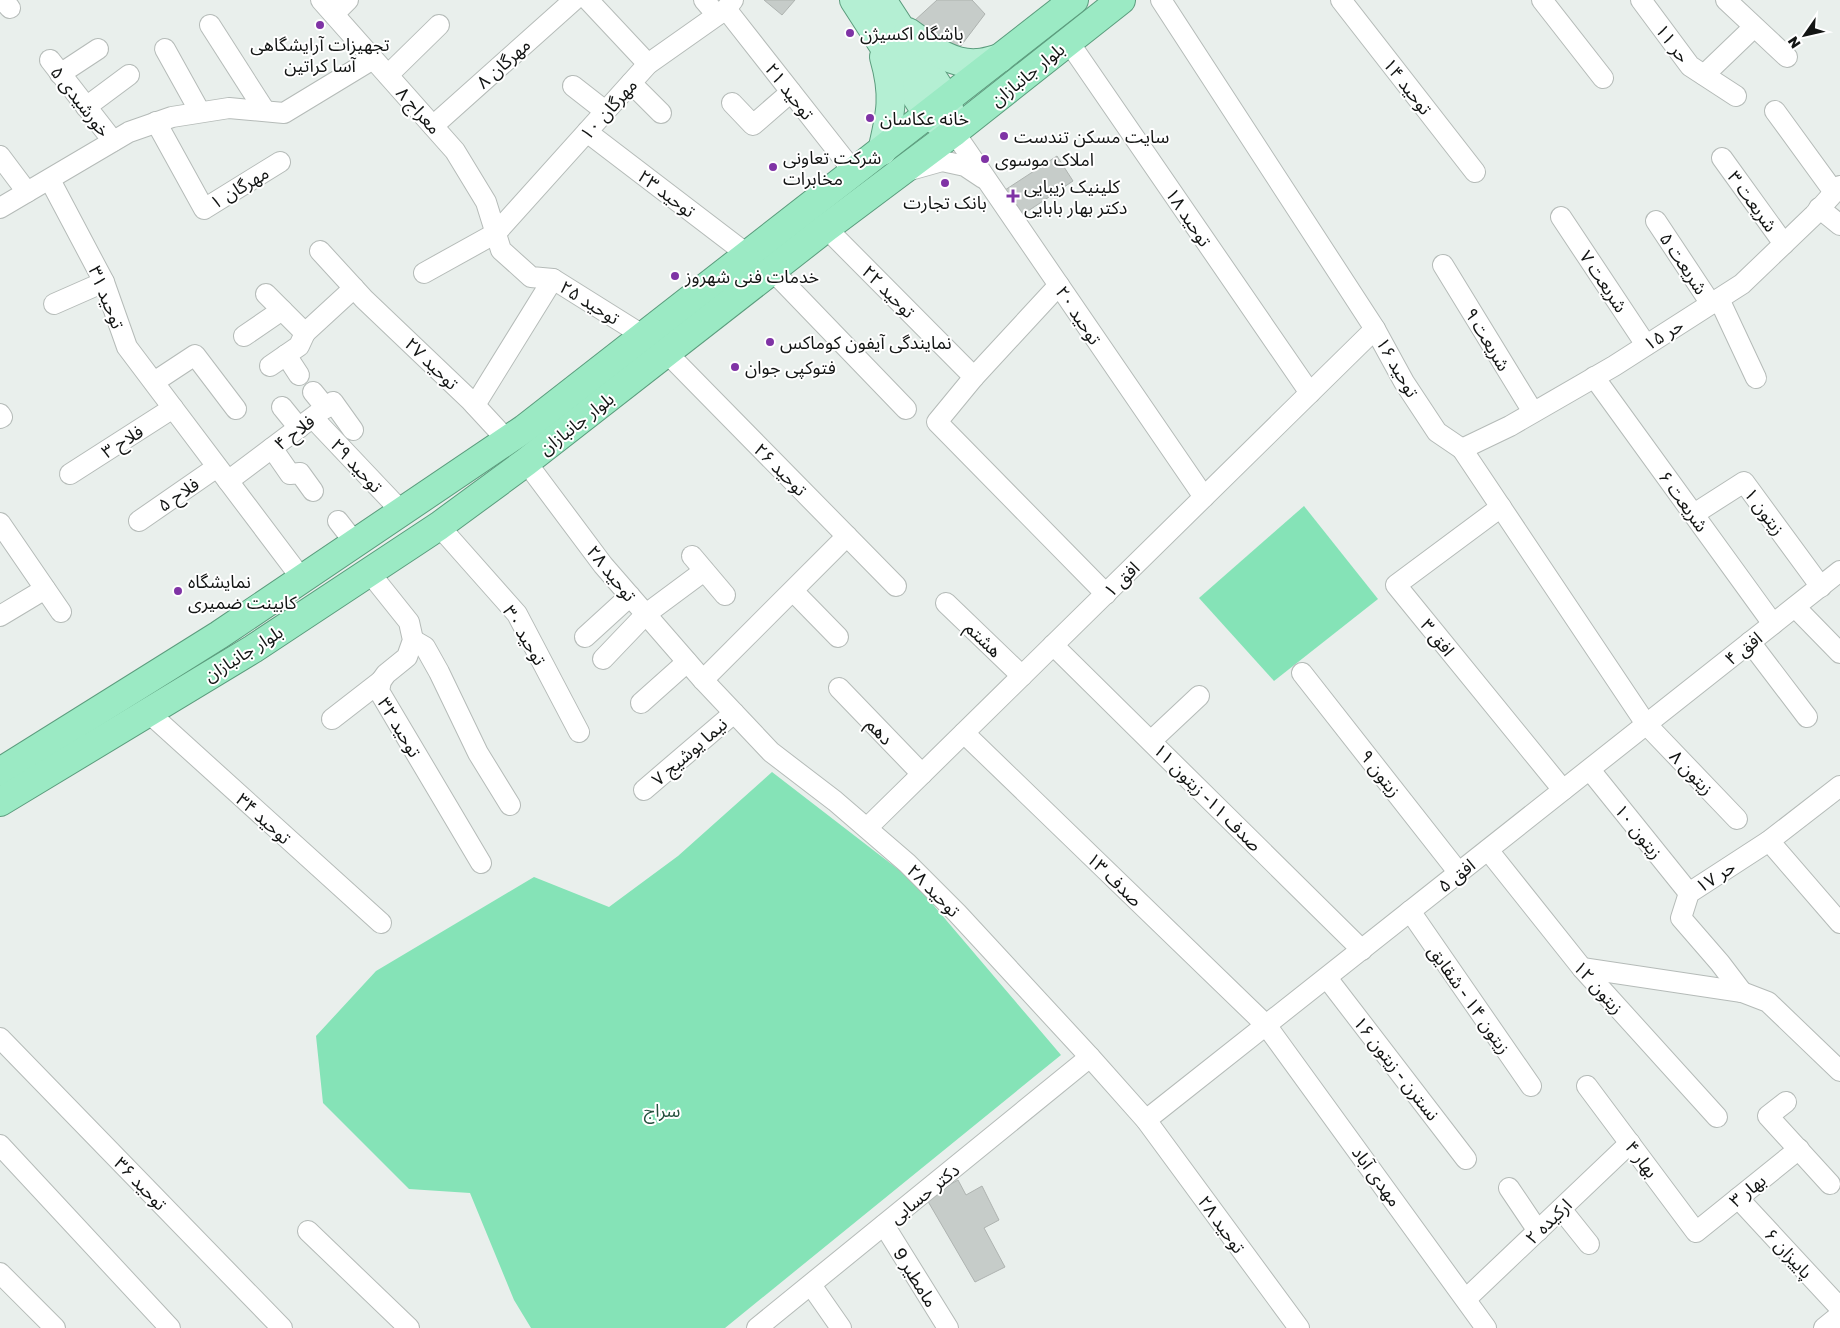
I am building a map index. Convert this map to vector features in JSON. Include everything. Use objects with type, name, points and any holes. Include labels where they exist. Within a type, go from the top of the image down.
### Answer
[{"type":"highway","name":"بلوار جانبازان","points":[[0,802],[253,648],[439,526],[526,462],[826,228],[954,132],[1121,0]]},
{"type":"highway","name":"بلوار جانبازان","points":[[0,772],[219,635],[507,440],[882,151],[1068,2]]},
{"type":"main road","points":[[854,0],[887,30],[954,132]]},
{"type":"main road","points":[[882,0],[887,30],[892,95],[890,118],[882,151]]},
{"type":"main road","points":[[887,30],[956,61],[976,64],[1000,58]]},
{"type":"street","points":[[328,7],[348,0]]},
{"type":"street","name":"مهرگان ۸","points":[[432,126],[574,0]]},
{"type":"street","points":[[588,0],[648,64]]},
{"type":"street","name":"توحید ۲۱","points":[[704,0],[725,8],[854,172]]},
{"type":"street","name":"توحید ۱۶","points":[[1161,0],[1375,329],[1404,382],[1437,432],[1462,449],[1646,724]]},
{"type":"street","name":"توحید ۱۴","points":[[1341,0],[1475,172]]},
{"type":"street","points":[[1542,0],[1603,78]]},
{"type":"street","name":"حر ۱۱","points":[[1641,0],[1690,66],[1736,96]]},
{"type":"street","points":[[1726,0],[1787,57]]},
{"type":"street","name":"معراج ۸","points":[[328,7],[455,151],[486,202],[496,233]]},
{"type":"street","name":"مهرگان ۱۰","points":[[424,272],[496,233],[648,64],[725,8]]},
{"type":"street","points":[[210,25],[265,111]]},
{"type":"street","points":[[388,75],[438,25]]},
{"type":"street","points":[[1704,75],[1754,27]]},
{"type":"street","name":"توحید ۱۸","points":[[1068,41],[1310,393]]},
{"type":"street","name":"خورشیدی ۵","points":[[98,49],[55,67],[113,142]]},
{"type":"street","points":[[165,49],[200,112]]},
{"type":"street","points":[[0,208],[129,132],[172,117],[229,108],[284,113],[373,59]]},
{"type":"street","points":[[86,107],[129,75]]},
{"type":"street","points":[[631,83],[661,113]]},
{"type":"street","points":[[573,86],[605,111]]},
{"type":"street","points":[[732,103],[753,125],[791,92]]},
{"type":"street","points":[[1775,110],[1837,189]]},
{"type":"street","name":"مهرگان ۱","points":[[156,122],[204,209],[280,162]]},
{"type":"street","name":"توحید ۲۳","points":[[587,132],[748,255]]},
{"type":"street","name":"توحید ۲۰","points":[[954,132],[1204,497]]},
{"type":"street","points":[[0,156],[27,192]]},
{"type":"street","name":"شریعت ۳","points":[[1722,158],[1784,244]]},
{"type":"street","points":[[901,172],[942,161],[964,166],[990,184]]},
{"type":"street","name":"توحید ۳۱","points":[[50,180],[104,282],[127,347],[302,579]]},
{"type":"street","name":"حر ۱۵","points":[[1462,449],[1510,426],[1594,377],[1742,284],[1837,189]]},
{"type":"street","points":[[1820,208],[1840,225]]},
{"type":"street","name":"شریعت ۷","points":[[1561,217],[1646,345]]},
{"type":"street","name":"شریعت ۵","points":[[1656,222],[1715,301],[1756,378]]},
{"type":"street","name":"توحید ۲۲","points":[[826,228],[974,378]]},
{"type":"street","name":"توحید ۲۵","points":[[496,233],[501,250],[531,277],[553,279],[644,336]]},
{"type":"street","name":"توحید ۲۷","points":[[320,251],[354,288],[475,405],[507,440]]},
{"type":"street","name":"شریعت ۹","points":[[1443,265],[1533,412]]},
{"type":"street","points":[[772,270],[906,409]]},
{"type":"street","points":[[475,405],[553,279]]},
{"type":"street","points":[[54,304],[104,282]]},
{"type":"street","points":[[1059,285],[974,378],[937,422],[1106,594]]},
{"type":"street","points":[[299,375],[278,361],[299,346],[304,333],[354,288]]},
{"type":"street","points":[[266,294],[304,333]]},
{"type":"street","points":[[244,336],[282,310]]},
{"type":"street","name":"افق ۱","points":[[867,828],[1375,329]]},
{"type":"street","name":"توحید ۲۶","points":[[666,352],[896,586]]},
{"type":"street","points":[[154,382],[195,355],[236,409]]},
{"type":"street","name":"شریعت ۶","points":[[1594,377],[1773,624]]},
{"type":"street","points":[[282,407],[312,418],[313,392]]},
{"type":"street","name":"فلاح ۴","points":[[223,474],[272,448],[333,402],[353,430]]},
{"type":"street","name":"فلاح ۳","points":[[70,474],[174,408]]},
{"type":"street","name":"توحید ۲۹","points":[[312,418],[402,512]]},
{"type":"street","points":[[272,448],[290,474],[300,473],[313,492]]},
{"type":"street","name":"توحید ۲۸","points":[[526,462],[603,565],[702,680],[771,752],[835,801],[907,863],[957,913],[1146,1120],[1299,1328]]},
{"type":"street","name":"فلاح ۵","points":[[139,520],[223,474]]},
{"type":"street","name":"زیتون ۱","points":[[1694,514],[1744,482],[1821,587]]},
{"type":"street","name":"افق ۳","points":[[1501,507],[1396,585],[1563,790]]},
{"type":"street","points":[[338,521],[355,543]]},
{"type":"street","points":[[0,522],[60,612]]},
{"type":"street","name":"توحید ۳۰","points":[[439,526],[517,614],[579,732]]},
{"type":"street","points":[[702,680],[847,536]]},
{"type":"street","points":[[603,659],[698,564],[724,594]]},
{"type":"street","name":"افق ۴","points":[[1646,724],[1840,571]]},
{"type":"street","points":[[369,572],[409,622],[414,640],[424,647],[439,672],[478,753],[510,804]]},
{"type":"street","points":[[0,616],[45,589]]},
{"type":"street","points":[[793,591],[838,637]]},
{"type":"street","points":[[585,637],[630,596]]},
{"type":"street","name":"هشتم","points":[[946,603],[1022,676]]},
{"type":"street","points":[[1795,607],[1840,653]]},
{"type":"street","name":"توحید ۳۲","points":[[414,640],[407,657],[386,674],[381,681],[379,691],[481,863]]},
{"type":"street","points":[[1750,642],[1807,717]]},
{"type":"street","name":"صدف ۱۱- زیتون ۱۱","points":[[1053,645],[1362,950]]},
{"type":"street","points":[[640,703],[687,662]]},
{"type":"street","name":"زیتون ۹","points":[[1302,672],[1459,873]]},
{"type":"street","points":[[332,719],[381,681]]},
{"type":"street","name":"دهم","points":[[839,688],[922,774]]},
{"type":"street","points":[[1151,741],[1199,696]]},
{"type":"street","name":"توحید ۳۴","points":[[148,712],[381,923]]},
{"type":"street","name":"نیما یوشیج ۷","points":[[644,790],[734,713]]},
{"type":"street","name":"افق ۵","points":[[1266,1025],[1646,724]]},
{"type":"street","name":"زیتون ۸","points":[[1646,724],[1737,819]]},
{"type":"street","name":"صدف ۱۳","points":[[964,733],[1266,1025]]},
{"type":"street","name":"زیتون ۱۰","points":[[1590,770],[1689,893]]},
{"type":"street","name":"حر ۱۷","points":[[1742,992],[1681,918],[1689,893],[1769,841],[1840,786]]},
{"type":"street","points":[[1769,841],[1840,923]]},
{"type":"street","name":"زیتون ۱۲","points":[[1488,850],[1582,968],[1717,1117]]},
{"type":"street","name":"زیتون ۱۴ - شقایق","points":[[1410,912],[1531,1086]]},
{"type":"street","points":[[1582,968],[1742,992],[1768,1002],[1840,1071]]},
{"type":"street","name":"نسترن - زیتون ۱۶","points":[[1327,978],[1466,1159]]},
{"type":"street","points":[[1146,1120],[1266,1025]]},
{"type":"street","name":"مهدی آباد","points":[[1266,1025],[1486,1328]]},
{"type":"street","name":"توحید ۳۶","points":[[0,1038],[282,1328]]},
{"type":"street","name":"دکتر حسابی","points":[[757,1328],[1090,1058]]},
{"type":"street","name":"بهار ۴","points":[[1587,1086],[1696,1232]]},
{"type":"street","points":[[1786,1102],[1768,1116],[1830,1184]]},
{"type":"street","name":"ارکیده ۲","points":[[1466,1299],[1630,1143]]},
{"type":"street","points":[[0,1145],[170,1328]]},
{"type":"street","name":"بهار ۳","points":[[1696,1232],[1799,1149]]},
{"type":"street","points":[[1509,1188],[1538,1231]]},
{"type":"street","name":"پاییزان ۶","points":[[1738,1198],[1840,1308]]},
{"type":"street","points":[[1562,1209],[1589,1244]]},
{"type":"street","name":"مامطیر 9","points":[[884,1225],[948,1328]]},
{"type":"street","points":[[308,1231],[398,1324]]},
{"type":"street","points":[[0,1273],[55,1328]]},
{"type":"street","points":[[810,1285],[841,1328]]},
{"type":"street","points":[[1824,1328],[1840,1314]]},
{"type":"green space","points":[[1304,506],[1378,599],[1274,681],[1199,598]]},
{"type":"green space","name":"سراج","points":[[772,772],[912,880],[1061,1055],[725,1328],[531,1328],[514,1300],[470,1193],[409,1189],[323,1103],[316,1036],[376,971],[534,877],[609,907],[678,856]]},
{"type":"building","points":[[764,0],[795,0],[782,15]]},
{"type":"building","points":[[937,0],[972,0],[985,14],[960,47],[932,49],[913,22]]},
{"type":"building","points":[[1057,156],[1073,181],[1019,217],[1002,192]]},
{"type":"building","points":[[958,1180],[966,1195],[982,1186],[999,1220],[984,1228],[1005,1267],[975,1282],[926,1198]]},
{"type":"place","name":"تجهیزات آرایشگاهی آسا کراتین","points":[[320,25]]},
{"type":"place","name":"باشگاه اکسیژن","points":[[850,33]]},
{"type":"place","name":"خانه عکاسان","points":[[870,118]]},
{"type":"place","name":"سایت مسکن تندست","points":[[1004,136]]},
{"type":"place","name":"املاک موسوی","points":[[985,159]]},
{"type":"place","name":"شرکت تعاونی مخابرات","points":[[773,167]]},
{"type":"place","name":"بانک تجارت","points":[[945,183]]},
{"type":"place","name":"کلینیک زیبایی دکتر بهار بابایی","points":[[1013,196]]},
{"type":"place","name":"خدمات فنی شهروز","points":[[675,276]]},
{"type":"place","name":"نمایندگی آیفون کوماکس","points":[[770,342]]},
{"type":"place","name":"فتوکپی جوان","points":[[735,367]]},
{"type":"place","name":"نمایشگاه کابینت ضمیری","points":[[178,591]]}]
